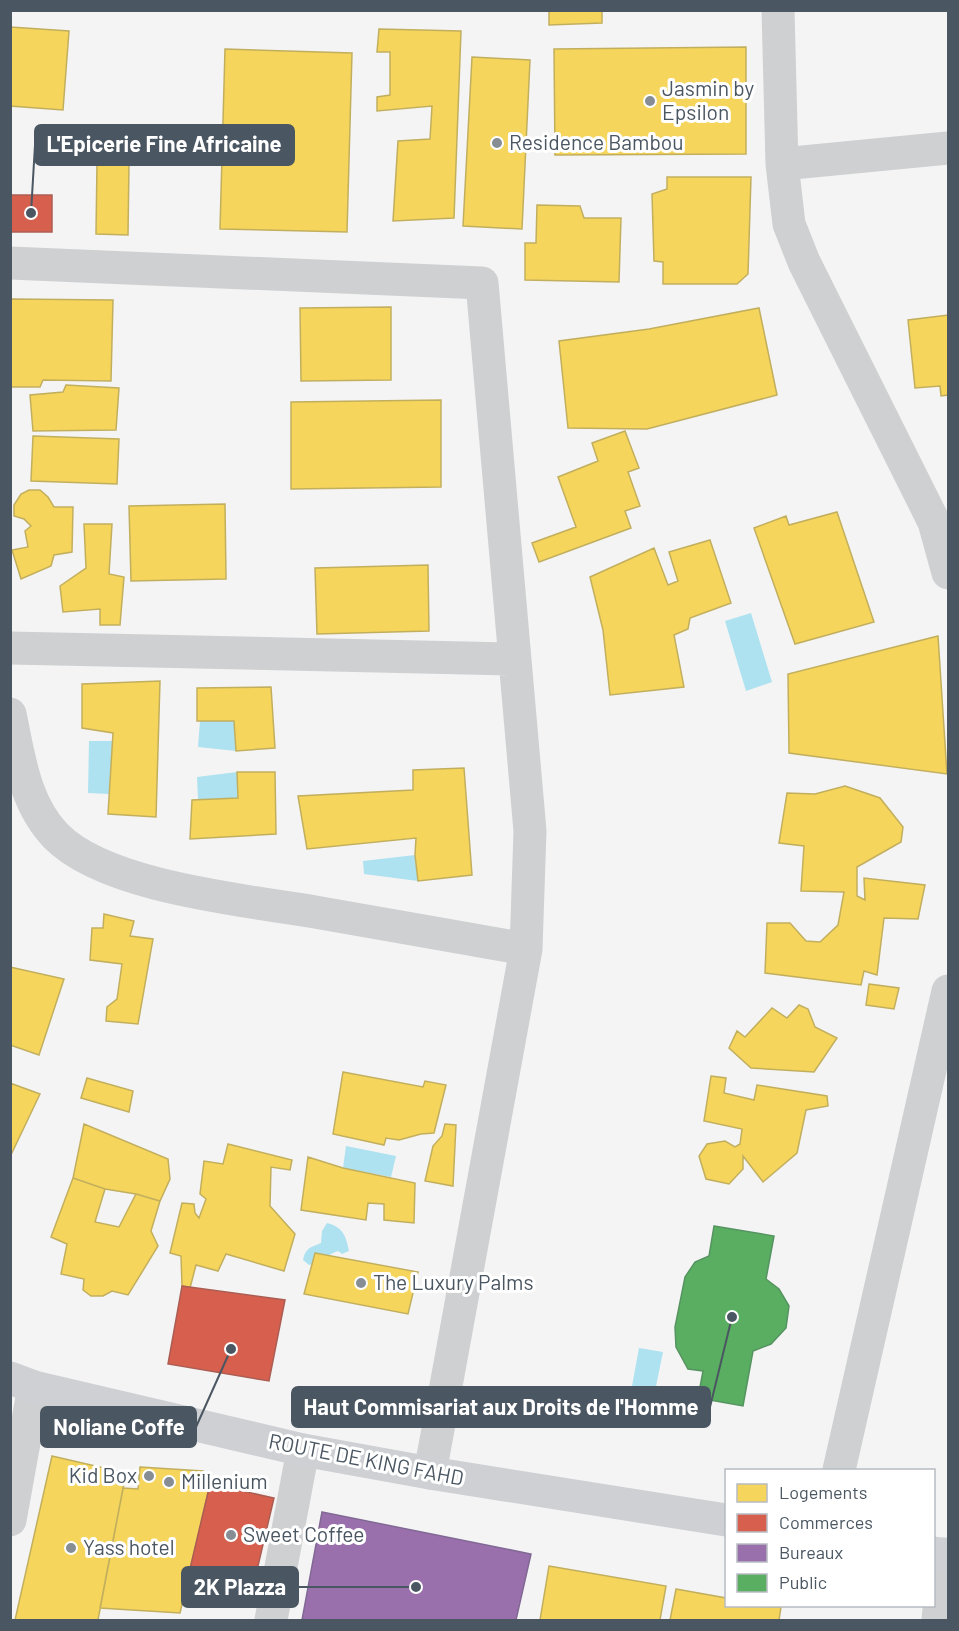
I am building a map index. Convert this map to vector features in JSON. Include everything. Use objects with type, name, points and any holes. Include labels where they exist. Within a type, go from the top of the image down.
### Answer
[{"type":"street","points":[[778,10],[782,164],[789,224],[794,242],[941,521],[948,573]]},
{"type":"street","points":[[782,164],[948,148]]},
{"type":"street","points":[[10,263],[482,283],[530,831],[526,949],[430,1473]]},
{"type":"street","points":[[10,648],[515,659]]},
{"type":"street","points":[[10,714],[24,779],[38,813],[55,835],[74,852],[106,868],[185,890],[526,949]]},
{"type":"street","points":[[839,1469],[935,1115],[948,991]]},
{"type":"street","points":[[10,1520],[22,1383]]},
{"type":"street","name":"ROUTE DE KING FAHD","points":[[22,1383],[303,1450],[430,1473],[725,1520]]},
{"type":"street","points":[[271,1620],[303,1450]]},
{"type":"street","points":[[938,1620],[942,1554]]},
{"type":"water","points":[[751,613],[772,682],[746,691],[725,621]]},
{"type":"water","points":[[200,721],[234,721],[236,751],[198,747]]},
{"type":"water","points":[[89,741],[113,741],[109,794],[88,793]]},
{"type":"water","points":[[237,772],[238,798],[198,800],[197,777]]},
{"type":"water","points":[[415,855],[418,881],[364,874],[363,861]]},
{"type":"water","points":[[346,1146],[396,1156],[391,1177],[343,1168]]},
{"type":"water","points":[[327,1223],[337,1227],[343,1233],[349,1251],[342,1254],[338,1251],[309,1265],[303,1260],[305,1253],[311,1247],[321,1243],[322,1231]]},
{"type":"water","points":[[639,1348],[663,1352],[653,1401],[630,1397]]},
{"type":"building: Logements","points":[[549,10],[602,10],[602,23],[549,25]]},
{"type":"building: Logements","points":[[10,27],[69,31],[63,110],[10,106]]},
{"type":"building: Logements","points":[[379,29],[461,31],[454,218],[393,221],[398,141],[430,139],[432,106],[377,111],[377,97],[390,95],[390,52],[377,52]]},
{"type":"building: Logements","name":"Jasmin by Epsilon","points":[[746,47],[746,154],[555,155],[554,49]]},
{"type":"building: Logements","points":[[225,49],[352,53],[347,232],[220,229]]},
{"type":"building: Logements","name":"Residence Bambou","points":[[472,57],[530,60],[522,229],[463,226]]},
{"type":"building: Logements","points":[[97,163],[129,163],[128,235],[96,234]]},
{"type":"building: Logements","points":[[667,177],[751,177],[748,274],[737,284],[663,284],[663,262],[654,261],[652,194],[667,189]]},
{"type":"building: Logements","points":[[537,205],[580,206],[584,218],[621,218],[619,282],[525,280],[525,243],[536,243]]},
{"type":"building: Logements","points":[[10,299],[113,300],[111,381],[43,380],[40,387],[10,387]]},
{"type":"building: Logements","points":[[391,307],[391,380],[301,381],[300,308]]},
{"type":"building: Logements","points":[[759,308],[777,395],[647,429],[568,428],[559,341],[649,329]]},
{"type":"building: Logements","points":[[948,315],[948,395],[941,396],[940,386],[915,388],[908,320]]},
{"type":"building: Logements","points":[[66,385],[119,388],[116,430],[33,431],[30,395],[63,392]]},
{"type":"building: Logements","points":[[441,400],[441,487],[291,489],[291,402]]},
{"type":"building: Logements","points":[[625,431],[639,468],[628,472],[640,506],[625,511],[631,528],[539,562],[532,543],[576,527],[558,477],[598,461],[592,443]]},
{"type":"building: Logements","points":[[33,436],[119,439],[117,484],[31,481]]},
{"type":"building: Logements","points":[[29,490],[40,490],[54,507],[73,507],[72,552],[54,555],[51,566],[21,579],[12,550],[28,547],[25,531],[31,526],[24,519],[14,516],[14,505],[21,494]]},
{"type":"building: Logements","points":[[225,504],[226,579],[131,581],[129,506]]},
{"type":"building: Logements","points":[[837,512],[874,622],[795,644],[754,528],[786,516],[789,525]]},
{"type":"building: Logements","points":[[84,524],[112,524],[109,574],[124,577],[120,625],[100,625],[100,609],[63,612],[60,586],[86,568]]},
{"type":"building: Logements","points":[[710,540],[731,603],[690,618],[688,629],[674,635],[684,687],[610,695],[603,630],[590,577],[654,548],[668,585],[678,581],[669,552]]},
{"type":"building: Logements","points":[[428,565],[429,631],[317,634],[315,568]]},
{"type":"building: Logements","points":[[938,636],[947,774],[789,753],[788,674]]},
{"type":"building: Logements","points":[[160,681],[156,817],[108,814],[113,733],[82,728],[82,684]]},
{"type":"building: Logements","points":[[271,687],[275,748],[236,751],[234,721],[197,721],[197,688]]},
{"type":"building: Logements","points":[[464,768],[472,875],[418,881],[416,838],[307,849],[298,796],[413,790],[413,770]]},
{"type":"building: Logements","points":[[237,772],[275,772],[276,834],[190,839],[192,800],[238,798]]},
{"type":"building: Logements","points":[[845,786],[880,798],[903,827],[901,842],[857,867],[857,896],[865,900],[864,878],[925,885],[918,919],[884,918],[877,975],[864,971],[861,985],[765,973],[767,923],[790,923],[806,941],[820,942],[838,925],[844,892],[801,891],[804,846],[779,843],[787,793],[815,794]]},
{"type":"building: Logements","points":[[104,914],[134,921],[130,936],[153,939],[138,1024],[106,1021],[107,1007],[117,999],[122,964],[90,960],[92,928],[103,928]]},
{"type":"building: Logements","points":[[10,967],[64,979],[39,1055],[10,1045]]},
{"type":"building: Logements","points":[[869,984],[899,988],[894,1009],[866,1005]]},
{"type":"building: Logements","points":[[799,1005],[808,1009],[815,1027],[837,1038],[814,1072],[751,1068],[729,1048],[737,1031],[745,1037],[772,1008],[787,1018]]},
{"type":"building: Logements","points":[[343,1072],[423,1087],[425,1081],[446,1085],[434,1133],[399,1140],[386,1138],[384,1145],[333,1134]]},
{"type":"building: Logements","points":[[711,1076],[726,1078],[724,1093],[754,1100],[757,1085],[827,1096],[828,1106],[806,1110],[797,1153],[763,1182],[743,1156],[743,1169],[729,1184],[706,1179],[699,1156],[707,1144],[725,1141],[735,1147],[740,1144],[742,1129],[704,1121]]},
{"type":"building: Logements","points":[[87,1078],[133,1091],[129,1112],[81,1098]]},
{"type":"building: Logements","points":[[10,1083],[40,1094],[10,1157]]},
{"type":"building: Logements","points":[[84,1124],[168,1159],[170,1179],[160,1201],[105,1189],[73,1178]]},
{"type":"building: Logements","points":[[445,1124],[456,1125],[453,1186],[425,1181],[433,1146],[442,1136]]},
{"type":"building: Logements","points":[[228,1144],[292,1160],[290,1170],[271,1167],[270,1206],[295,1234],[284,1271],[226,1254],[218,1271],[196,1265],[190,1288],[182,1286],[181,1256],[170,1253],[182,1203],[194,1204],[195,1213],[199,1218],[206,1199],[200,1194],[204,1161],[223,1164]]},
{"type":"building: Logements","points":[[308,1157],[343,1168],[415,1183],[414,1223],[384,1220],[384,1204],[368,1203],[366,1220],[301,1210]]},
{"type":"building: Logements","points":[[73,1178],[105,1189],[95,1222],[119,1227],[136,1194],[160,1201],[151,1231],[158,1246],[128,1295],[112,1291],[103,1296],[91,1296],[83,1290],[84,1279],[61,1274],[67,1244],[51,1237]]},
{"type":"building: Logements","name":"The Luxury Palms","points":[[315,1253],[418,1272],[408,1314],[304,1294]]},
{"type":"building: Logements","name":"Yass hotel","points":[[52,1456],[126,1473],[98,1620],[15,1620]]},
{"type":"building: Logements","points":[[140,1467],[203,1471],[200,1486],[210,1484],[180,1613],[100,1608],[123,1488],[138,1489]]},
{"type":"building: Logements","points":[[549,1566],[666,1586],[660,1620],[540,1620]]},
{"type":"building: Logements","points":[[676,1589],[725,1598],[725,1607],[781,1607],[779,1620],[670,1620]]},
{"type":"building: Commerces","points":[[10,195],[52,195],[52,232],[10,232]]},
{"type":"building: Commerces","points":[[182,1286],[285,1300],[269,1381],[168,1364]]},
{"type":"building: Commerces","points":[[210,1484],[274,1498],[253,1587],[189,1573]]},
{"type":"building: Bureaux","points":[[322,1512],[531,1554],[516,1620],[302,1620]]},
{"type":"building: Public","points":[[714,1226],[774,1236],[766,1279],[779,1289],[789,1306],[786,1328],[771,1344],[753,1351],[743,1406],[698,1398],[703,1371],[688,1369],[676,1347],[675,1327],[685,1277],[695,1262],[709,1256]]},
{"type":"place","name":"Jasmin by Epsilon","points":[[650,101]]},
{"type":"place","name":"Residence Bambou","points":[[497,143]]},
{"type":"place","name":"L'Epicerie Fine Africaine","points":[[31,213]]},
{"type":"place","name":"The Luxury Palms","points":[[361,1283]]},
{"type":"place","name":"Haut Commisariat aux Droits de l'Homme","points":[[732,1317]]},
{"type":"place","name":"Noliane Coffe","points":[[231,1349]]},
{"type":"place","name":"Kid Box","points":[[149,1476]]},
{"type":"place","name":"Millenium","points":[[169,1482]]},
{"type":"place","name":"Sweet Coffee","points":[[231,1535]]},
{"type":"place","name":"Yass hotel","points":[[71,1548]]},
{"type":"place","name":"2K Plazza","points":[[416,1587]]}]
